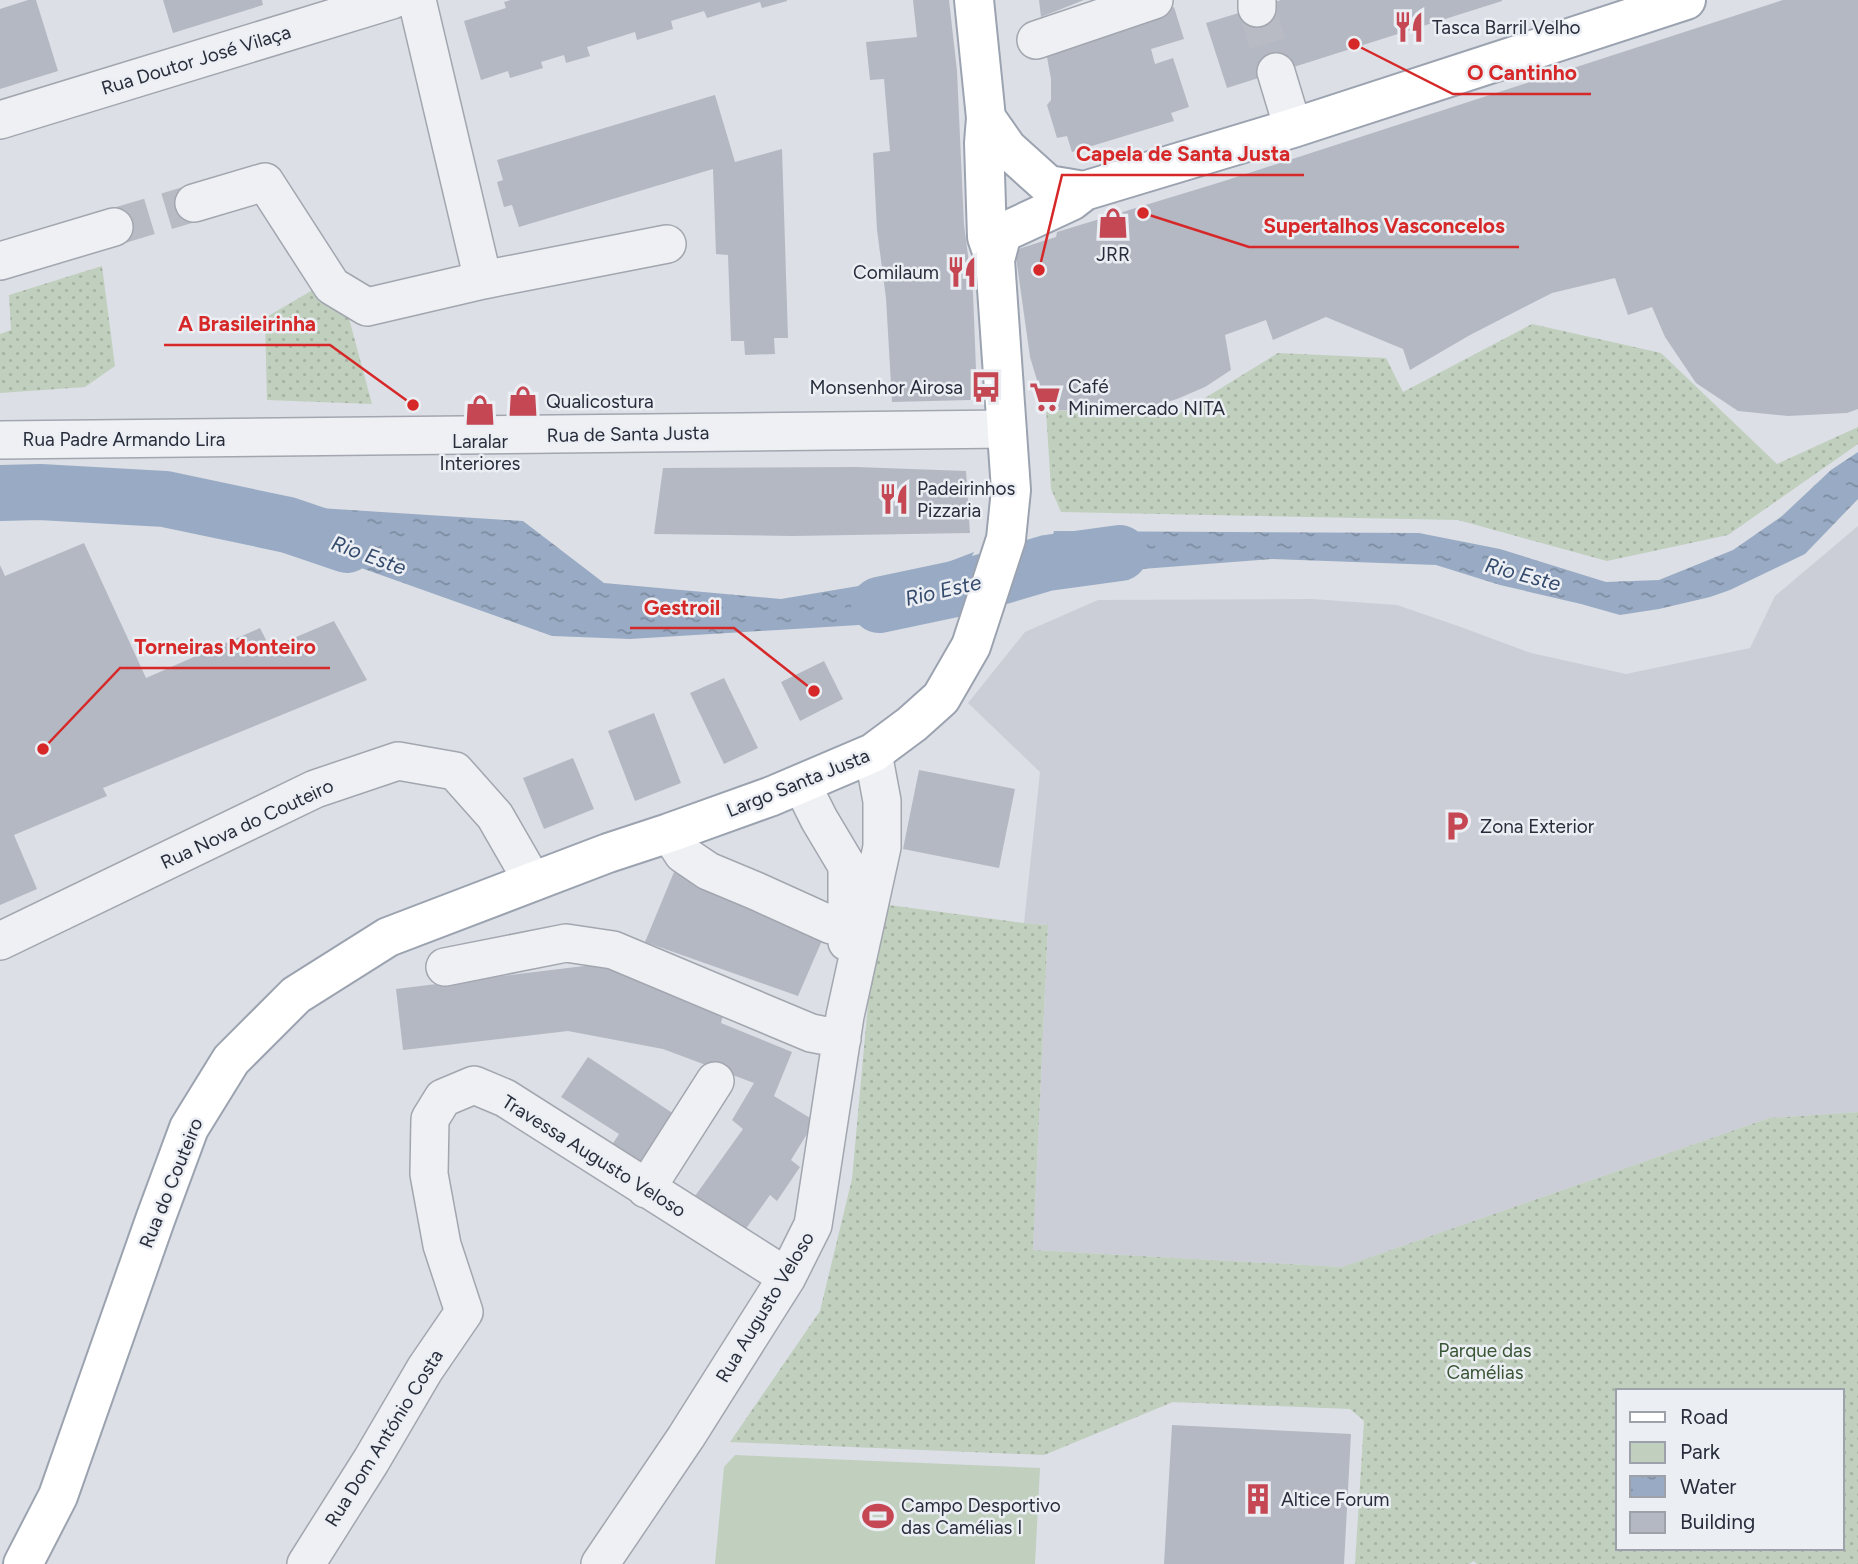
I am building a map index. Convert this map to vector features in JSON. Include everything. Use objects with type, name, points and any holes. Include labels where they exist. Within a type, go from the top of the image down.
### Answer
[{"type":"main road","name":"Largo Santa Justa","points":[[533,882],[802,785],[873,753],[912,724],[940,698],[971,646],[1006,539],[1011,491],[995,260],[987,237],[984,144],[986,118],[974,0]]},
{"type":"main road","points":[[995,260],[1002,233],[1071,201],[1084,191],[1293,128],[1686,0]]},
{"type":"main road","points":[[986,118],[1007,148],[1048,185],[1084,191]]},
{"type":"main road","name":"Rua do Couteiro","points":[[23,1564],[58,1496],[189,1128],[231,1060],[296,995],[388,937],[533,882]]},
{"type":"street","name":"Rua Doutor José Vilaça","points":[[0,120],[392,0]]},
{"type":"street","points":[[417,0],[483,280]]},
{"type":"street","points":[[1036,40],[1154,0]]},
{"type":"street","points":[[1276,72],[1293,128]]},
{"type":"street","points":[[194,204],[265,182],[332,286],[367,307],[483,280],[667,244]]},
{"type":"street","points":[[0,261],[114,228]]},
{"type":"street","name":"Rua de Santa Justa","points":[[248,438],[1007,429]]},
{"type":"street","name":"Rua Padre Armando Lira","points":[[0,440],[248,438]]},
{"type":"street","name":"Rua Augusto Veloso","points":[[600,1564],[686,1437],[787,1277],[813,1225],[844,1028],[882,847],[882,802],[873,753]]},
{"type":"street","name":"Rua Nova do Couteiro","points":[[0,941],[315,789],[398,761],[455,771],[495,816],[533,882]]},
{"type":"street","name":"Rua Augusto Veloso","points":[[802,785],[847,866],[844,1028]]},
{"type":"street","points":[[669,833],[683,854],[708,871],[831,925],[842,923],[847,915]]},
{"type":"street","points":[[445,967],[566,943],[613,950],[811,1033],[844,1028]]},
{"type":"street","points":[[646,1189],[715,1081]]},
{"type":"street","name":"Travessa Augusto Veloso","points":[[464,1312],[442,1245],[429,1174],[430,1119],[443,1098],[474,1085],[505,1098],[787,1277]]},
{"type":"street","name":"Rua Dom António Costa","points":[[306,1564],[425,1369],[464,1312]]},
{"type":"shaded area","name":"Zona Exterior","points":[[1858,526],[1858,1112],[1769,1118],[1342,1267],[1033,1250],[1048,925],[1024,923],[1040,772],[968,703],[1025,632],[1098,600],[1312,599],[1397,605],[1531,653],[1626,674],[1750,648],[1775,596]]},
{"type":"green space","points":[[102,266],[115,366],[85,387],[0,393],[0,334],[11,330],[9,295]]},
{"type":"green space","points":[[316,288],[347,311],[372,404],[267,400],[265,318]]},
{"type":"green space","points":[[1532,324],[1661,353],[1777,464],[1858,427],[1858,444],[1728,535],[1607,561],[1458,520],[1061,512],[1051,489],[1046,410],[1179,414],[1278,353],[1386,358],[1403,392]]},
{"type":"green space","name":"Parque das Camélias","points":[[881,904],[1048,925],[1033,1250],[1342,1267],[1769,1118],[1858,1112],[1858,1564],[1477,1564],[1474,1561],[1469,1564],[1355,1564],[1364,1421],[1350,1409],[1173,1402],[1044,1455],[730,1442],[820,1311],[852,1179],[874,938]]},
{"type":"green space","name":"Campo Desportivo das Camélias I","points":[[735,1455],[1040,1468],[1035,1564],[715,1564],[724,1467]]},
{"type":"water","points":[[1858,452],[1858,499],[1805,554],[1730,590],[1659,609],[1620,615],[1500,585],[1436,565],[1272,559],[1116,571],[1038,593],[1054,531],[1419,533],[1500,549],[1606,582],[1659,580],[1733,550],[1782,516],[1831,470]]},
{"type":"water","points":[[145,470],[220,487],[224,498],[220,524],[0,508],[0,474]]},
{"type":"water","points":[[272,505],[523,521],[604,583],[781,599],[906,578],[974,552],[939,620],[630,639],[552,636],[277,538]]},
{"type":"building","points":[[36,0],[58,71],[0,89],[0,9]]},
{"type":"building","points":[[163,0],[262,0],[263,5],[173,33]]},
{"type":"building","points":[[913,0],[949,0],[957,71],[964,225],[973,293],[977,395],[970,400],[892,402],[873,153],[890,151],[884,79],[870,80],[866,42],[917,37]]},
{"type":"building","points":[[1039,0],[1084,0],[1041,17]]},
{"type":"building","points":[[1281,0],[1502,1],[1227,88],[1206,23]]},
{"type":"building","points":[[1783,0],[1858,0],[1858,409],[1847,413],[1788,416],[1738,411],[1696,383],[1665,337],[1652,307],[1628,315],[1615,278],[1552,293],[1470,335],[1410,370],[1403,349],[1326,317],[1273,340],[1266,320],[1225,335],[1231,370],[1205,387],[1177,399],[1151,407],[1117,411],[1046,410],[1030,357],[1015,250],[1056,237],[1057,232],[1221,182]]},
{"type":"building","points":[[787,1],[762,8],[760,2],[707,18],[704,11],[671,21],[673,29],[637,40],[635,32],[587,47],[590,56],[566,63],[564,55],[541,62],[543,68],[510,78],[508,71],[481,80],[464,21],[506,8],[504,2]]},
{"type":"building","points":[[1174,7],[1184,39],[1151,49],[1155,64],[1173,58],[1189,107],[1171,113],[1174,121],[1072,152],[1067,136],[1057,138],[1047,105],[1051,100],[1051,79],[1045,46]]},
{"type":"building","points":[[715,95],[735,162],[782,149],[788,338],[774,338],[775,354],[745,355],[744,341],[731,341],[728,255],[716,254],[713,169],[519,227],[512,205],[504,207],[497,182],[503,180],[497,160]]},
{"type":"building","points":[[856,467],[966,471],[970,533],[792,536],[654,534],[663,468]]},
{"type":"building","points":[[84,543],[146,678],[260,628],[270,648],[334,621],[367,680],[103,788],[107,796],[14,835],[37,889],[0,905],[0,565],[5,576]]},
{"type":"building","points":[[824,661],[843,699],[800,721],[781,682]]},
{"type":"building","points":[[724,678],[758,748],[724,764],[690,693]]},
{"type":"building","points":[[654,713],[681,783],[635,801],[608,731]]},
{"type":"building","points":[[573,758],[594,809],[544,829],[523,778]]},
{"type":"building","points":[[919,770],[1015,789],[999,868],[903,849]]},
{"type":"building","points":[[674,872],[824,936],[798,996],[645,942]]},
{"type":"building","points":[[609,963],[724,1012],[721,1023],[792,1052],[774,1096],[815,1121],[791,1160],[800,1167],[777,1201],[770,1195],[745,1230],[695,1196],[743,1129],[732,1120],[754,1083],[663,1049],[568,1031],[403,1050],[396,989]]},
{"type":"building","points":[[588,1057],[677,1116],[643,1170],[610,1148],[619,1134],[561,1097]]},
{"type":"building","name":"Altice Forum","points":[[1172,1425],[1351,1434],[1344,1564],[1164,1564]]},
{"type":"waterway","name":"Rio Este","points":[[0,493],[40,492],[165,499],[288,525],[347,545]]},
{"type":"waterway","name":"Rio Este","points":[[879,605],[969,586],[1047,563],[1120,553]]},
{"type":"tunnel","points":[[1257,8],[1276,72]]},
{"type":"tunnel","points":[[114,227],[194,203]]},
{"type":"place","name":"Tasca Barril Velho","points":[[1409,27]]},
{"type":"place","name":"O Cantinho","points":[[1354,44]]},
{"type":"place","name":"Supertalhos Vasconcelos","points":[[1143,213]]},
{"type":"place","name":"JRR","points":[[1113,223]]},
{"type":"place","name":"Capela de Santa Justa","points":[[1039,270]]},
{"type":"place","name":"Comilaum","points":[[962,272]]},
{"type":"place","name":"Monsenhor Airosa","points":[[986,387]]},
{"type":"place","name":"Café Minimercado NITA","points":[[1045,397]]},
{"type":"place","name":"Qualicostura","points":[[523,401]]},
{"type":"place","name":"A Brasileirinha","points":[[413,405]]},
{"type":"place","name":"Laralar Interiores","points":[[480,410]]},
{"type":"place","name":"Padeirinhos Pizzaria","points":[[894,499]]},
{"type":"place","name":"Gestroil","points":[[814,691]]},
{"type":"place","name":"Torneiras Monteiro","points":[[43,749]]},
{"type":"place","name":"Zona Exterior","points":[[1457,826]]},
{"type":"place","name":"Altice Forum","points":[[1258,1499]]},
{"type":"place","name":"Campo Desportivo das Camélias I","points":[[878,1516]]}]
